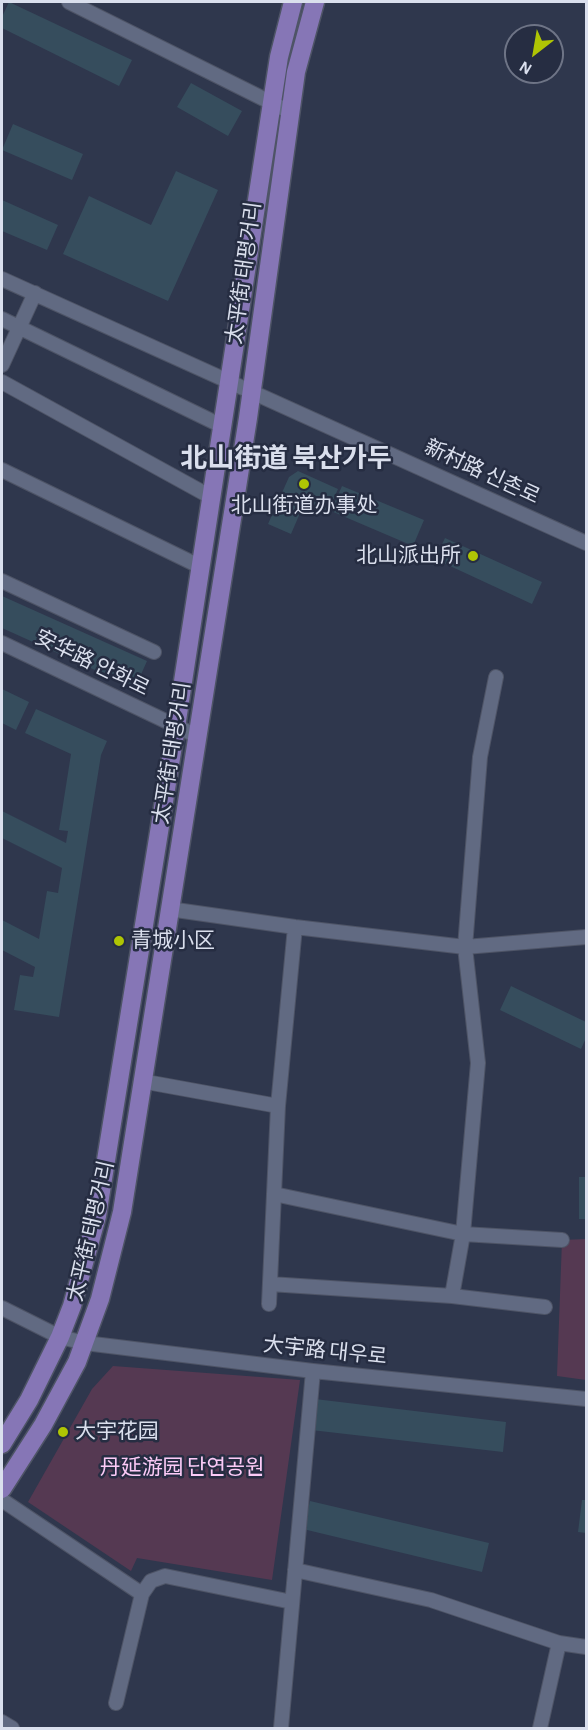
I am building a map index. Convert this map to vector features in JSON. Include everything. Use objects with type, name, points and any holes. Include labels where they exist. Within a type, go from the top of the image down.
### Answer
[{"type":"main road","name":"太平街 태평거리","points":[[2,1443],[29,1400],[60,1337],[72,1306],[97,1216],[176,727],[282,40],[293,2]]},
{"type":"main road","name":"太平街 태평거리","points":[[2,1489],[48,1418],[85,1343],[100,1299],[122,1212],[250,389],[290,112],[307,27],[315,2]]},
{"type":"street","points":[[69,2],[290,112]]},
{"type":"street","points":[[301,2],[307,27]]},
{"type":"street","name":"新村路 신촌로","points":[[2,279],[250,389],[586,543]]},
{"type":"street","points":[[2,365],[35,293]]},
{"type":"street","points":[[2,320],[222,426]]},
{"type":"street","points":[[2,382],[211,497]]},
{"type":"street","points":[[2,470],[201,567]]},
{"type":"street","points":[[2,581],[154,652]]},
{"type":"street","name":"安华路 안화로","points":[[2,643],[197,736]]},
{"type":"street","points":[[452,1296],[463,1234],[478,1063],[465,947],[480,757],[496,677]]},
{"type":"street","points":[[170,909],[295,927],[465,947],[586,937]]},
{"type":"street","points":[[269,1304],[278,1107],[295,927]]},
{"type":"street","points":[[141,1081],[278,1107]]},
{"type":"street","points":[[274,1194],[463,1234],[562,1240]]},
{"type":"street","points":[[270,1284],[452,1296],[545,1307]]},
{"type":"street","name":"大宇路 대우로","points":[[2,1308],[60,1337],[85,1343],[313,1371],[586,1399]]},
{"type":"street","points":[[281,1728],[313,1371]]},
{"type":"street","points":[[2,1500],[142,1594]]},
{"type":"street","points":[[295,1570],[431,1600],[559,1642],[586,1647]]},
{"type":"street","points":[[116,1703],[142,1594],[151,1581],[165,1575],[292,1602]]},
{"type":"street","points":[[540,1728],[559,1642]]},
{"type":"street","points":[[2,1722],[12,1728]]},
{"type":"green space","points":[[586,1239],[586,1380],[557,1376],[562,1240]]},
{"type":"green space","name":"丹延游园 단연공원","points":[[113,1366],[300,1380],[272,1580],[137,1558],[131,1571],[28,1502],[92,1389]]},
{"type":"building","points":[[9,2],[132,60],[119,86],[2,28],[2,17]]},
{"type":"building","points":[[191,83],[242,111],[228,136],[177,107]]},
{"type":"building","points":[[13,124],[83,154],[72,180],[2,150]]},
{"type":"building","points":[[176,171],[218,190],[168,301],[63,254],[89,196],[151,225]]},
{"type":"building","points":[[2,200],[58,225],[47,250],[2,231]]},
{"type":"building","points":[[298,471],[338,489],[327,514],[304,504],[291,534],[268,524],[289,477]]},
{"type":"building","points":[[342,486],[424,520],[413,546],[331,511]]},
{"type":"building","points":[[445,538],[542,582],[532,604],[435,559]]},
{"type":"building","points":[[2,596],[147,661],[135,688],[2,628]]},
{"type":"building","points":[[2,689],[29,702],[16,730],[2,723]]},
{"type":"building","points":[[36,709],[107,741],[101,755],[59,1017],[14,1010],[20,975],[33,977],[35,967],[2,950],[2,920],[39,939],[47,891],[58,893],[62,868],[2,838],[2,811],[66,843],[68,831],[59,830],[71,754],[25,733]]},
{"type":"building","points":[[511,986],[586,1022],[586,1038],[581,1049],[500,1010]]},
{"type":"building","points":[[579,1177],[586,1177],[586,1219],[579,1219]]},
{"type":"building","points":[[315,1399],[506,1422],[503,1452],[311,1430]]},
{"type":"building","points":[[582,1500],[586,1500],[586,1533],[578,1532]]},
{"type":"building","points":[[310,1501],[489,1543],[482,1572],[303,1529]]},
{"type":"place","name":"北山街道办事处","points":[[304,484]]},
{"type":"place","name":"北山派出所","points":[[473,556]]},
{"type":"place","name":"青城小区","points":[[119,941]]},
{"type":"place","name":"大宇花园","points":[[63,1432]]},
{"type":"district","name":"北山街道 북산가두","points":[[286,459]]}]
